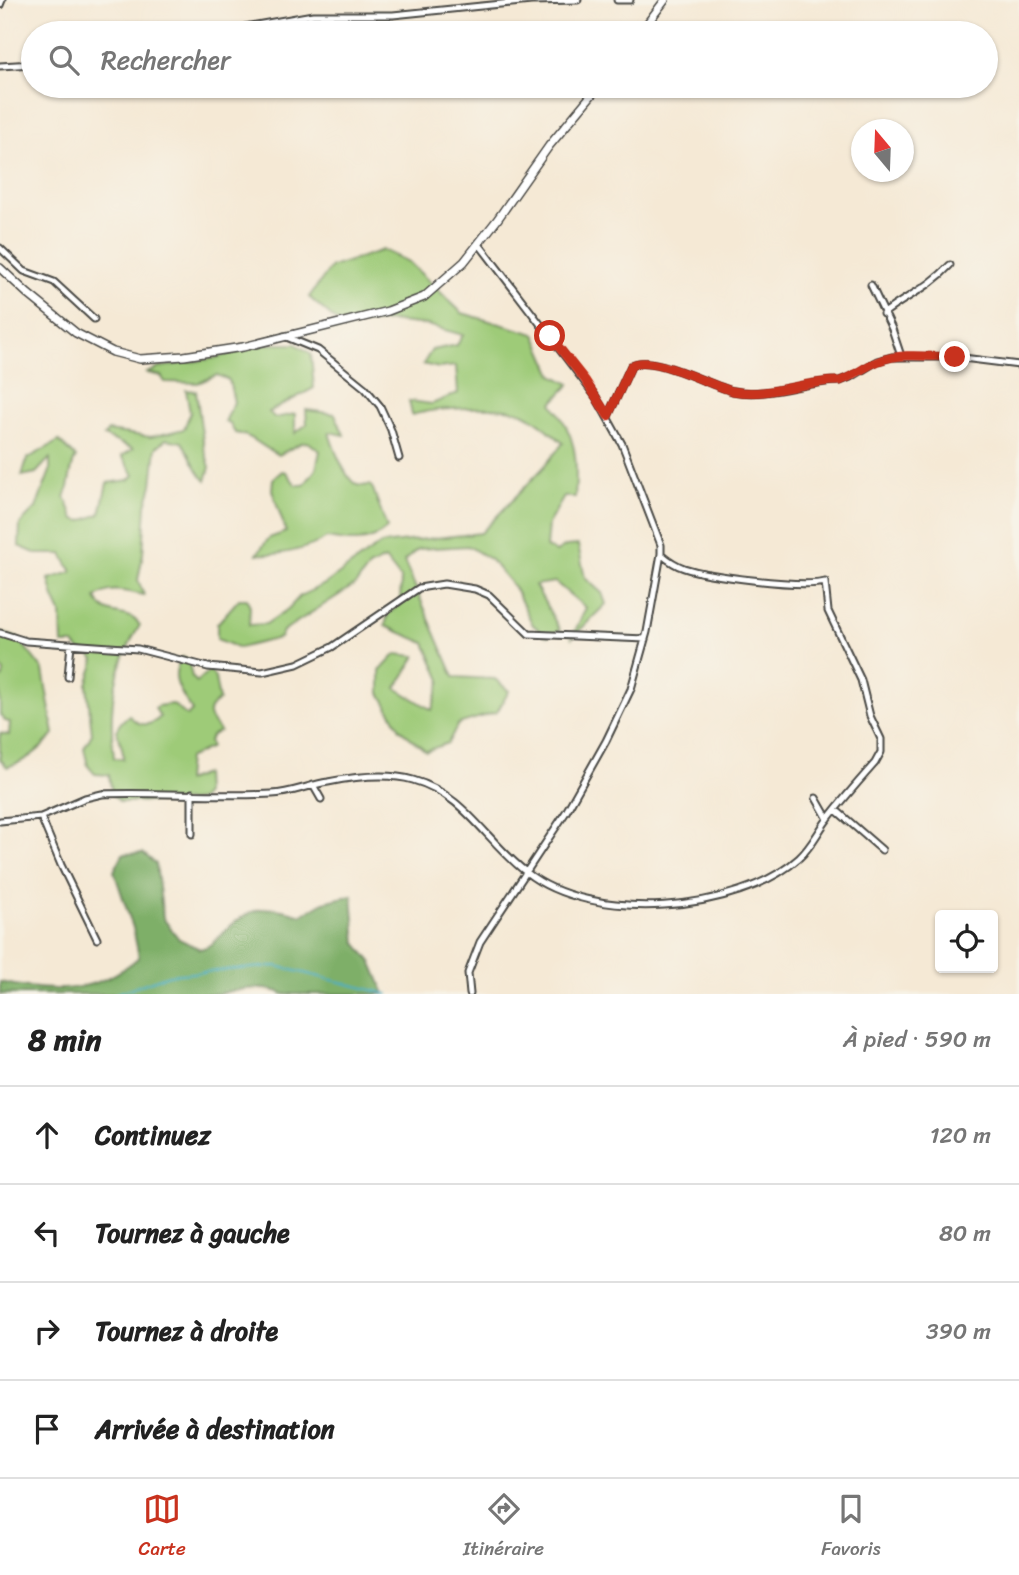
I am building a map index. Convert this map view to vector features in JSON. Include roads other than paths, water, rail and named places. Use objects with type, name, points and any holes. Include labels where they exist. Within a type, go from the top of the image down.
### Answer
[{"type":"main road","points":[[649,21],[665,0]]},
{"type":"main road","points":[[0,268],[76,333],[125,357],[140,359],[184,356],[243,347],[388,310],[424,297],[464,262],[549,146],[589,98]]},
{"type":"street","points":[[276,21],[313,15],[393,15],[531,1],[578,0]]},
{"type":"street","points":[[617,0],[630,0]]},
{"type":"street","points":[[0,66],[21,65]]},
{"type":"street","points":[[470,994],[468,973],[480,942],[566,812],[606,741],[631,689],[645,639],[661,554],[661,545],[638,485],[608,416],[585,380],[479,244]]},
{"type":"street","points":[[0,248],[24,271],[54,282],[94,319]]},
{"type":"street","points":[[883,314],[900,300],[928,286],[950,265]]},
{"type":"street","points":[[871,285],[892,329],[901,356]]},
{"type":"street","points":[[284,336],[318,350],[365,388],[380,406],[399,458]]},
{"type":"street","points":[[608,416],[631,366],[643,361],[748,393],[840,381],[877,361],[901,356],[951,357],[1019,365]]},
{"type":"street","points":[[950,366],[951,357]]},
{"type":"street","points":[[0,821],[41,817],[102,794],[273,794],[356,778],[390,777],[411,779],[435,788],[455,800],[527,873],[556,890],[600,903],[668,904],[701,901],[767,881],[801,857],[828,819],[875,763],[882,745],[870,716],[861,680],[828,611],[825,582],[778,582],[696,571],[672,563],[661,554]]},
{"type":"street","points":[[0,633],[26,640],[138,649],[208,667],[262,672],[297,664],[332,647],[419,588],[444,584],[475,589],[489,596],[530,634],[645,639]]},
{"type":"street","points":[[68,677],[71,644]]},
{"type":"street","points":[[313,785],[321,799]]},
{"type":"street","points":[[191,834],[192,793]]},
{"type":"street","points":[[816,798],[828,819]]},
{"type":"street","points":[[836,810],[882,850]]},
{"type":"street","points":[[41,817],[97,940]]},
{"type":"waterway","points":[[115,994],[169,975],[276,966],[388,994]]}]
